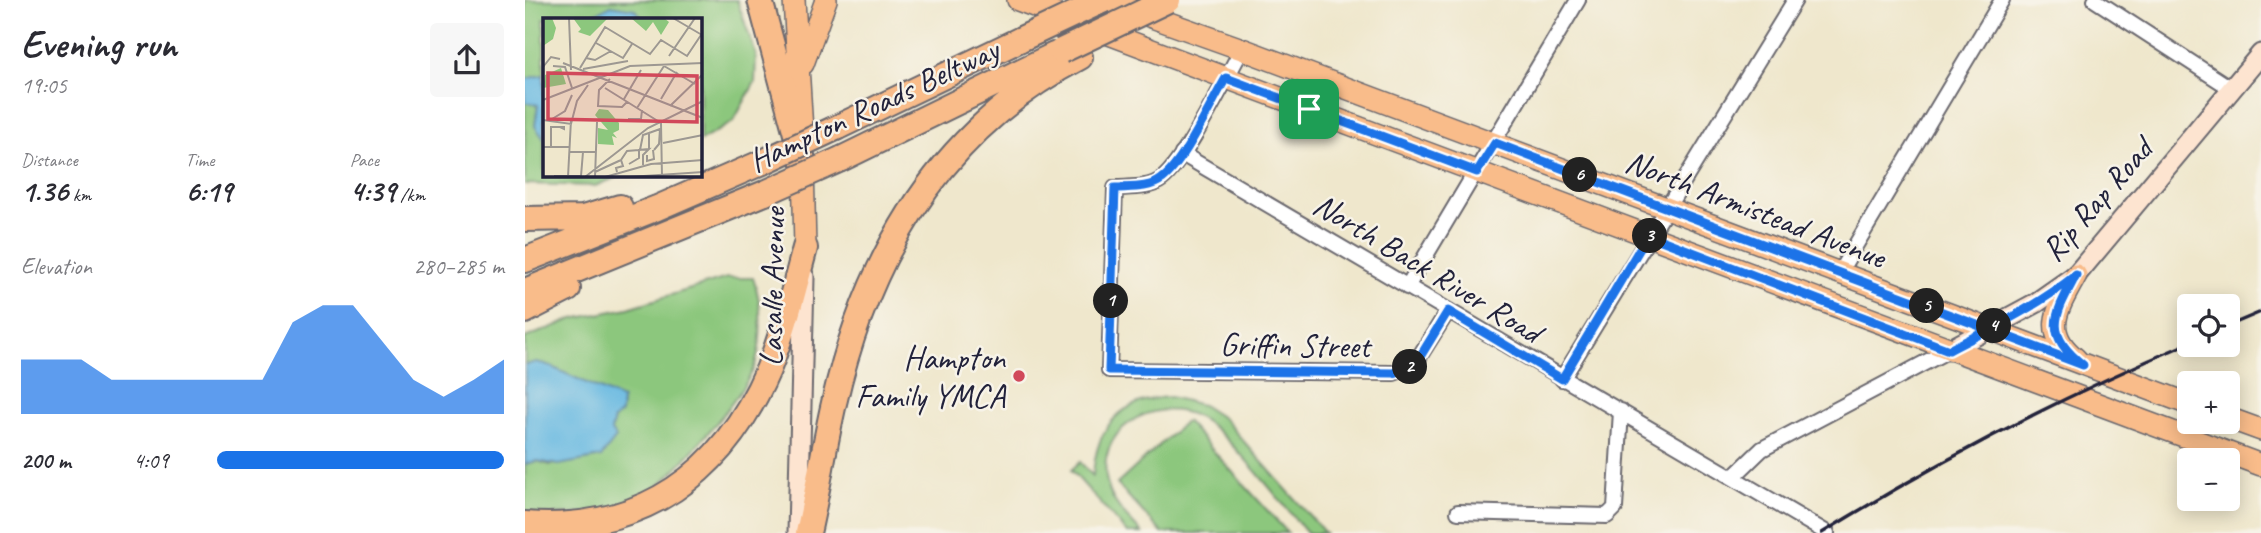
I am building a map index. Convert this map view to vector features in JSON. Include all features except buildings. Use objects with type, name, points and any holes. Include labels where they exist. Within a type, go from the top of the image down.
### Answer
[{"type":"highway","points":[[759,0],[803,160]]},
{"type":"highway","name":"Hampton Roads Beltway","points":[[525,260],[657,208],[763,154],[837,120],[912,91],[1104,0]]},
{"type":"highway","name":"Hampton Roads Beltway","points":[[525,291],[635,248],[841,159],[1070,54],[1168,0]]},
{"type":"highway","points":[[809,533],[834,401],[852,338],[887,251],[916,200],[949,157],[988,119],[1070,54]]},
{"type":"highway","points":[[525,219],[558,220],[605,214],[763,154]]},
{"type":"highway","points":[[525,311],[552,298],[635,248]]},
{"type":"highway","points":[[525,524],[562,530],[624,523],[650,512],[695,478],[744,416],[768,371],[805,248]]},
{"type":"main road","name":"Lasalle Avenue","points":[[794,0],[805,248],[798,533]]},
{"type":"main road","points":[[799,76],[826,0]]},
{"type":"main road","name":"North Armistead Avenue","points":[[1018,0],[2261,465]]},
{"type":"main road","name":"North Armistead Avenue","points":[[1104,0],[1495,143],[2177,400]]},
{"type":"main road","name":"Rip Rap Road","points":[[1949,350],[2056,292],[2076,275],[2261,54]]},
{"type":"main road","points":[[2076,275],[2056,314],[2056,330],[2064,350],[2083,365]]},
{"type":"main road","points":[[2240,422],[2261,430]]},
{"type":"street","points":[[1406,287],[1495,143],[1578,0]]},
{"type":"street","points":[[1562,379],[1648,235],[1795,0]]},
{"type":"street","points":[[1839,273],[2002,0]]},
{"type":"street","points":[[2095,0],[2232,89]]},
{"type":"street","points":[[1182,154],[1242,49]]},
{"type":"street","name":"Griffin Street","points":[[1182,154],[1163,179],[1145,187],[1115,188],[1109,370],[1394,373],[1415,365],[1448,311]]},
{"type":"street","name":"North Back River Road","points":[[1182,154],[1827,533]]},
{"type":"street","name":"Rip Rap Road","points":[[1733,477],[1762,449],[1949,350]]},
{"type":"street","points":[[1458,513],[1607,516],[1615,508],[1621,411]]},
{"type":"green space","points":[[525,0],[737,0],[756,55],[755,82],[733,122],[702,140],[702,18],[642,18],[634,9],[595,13],[588,18],[543,18],[543,75],[525,79]]},
{"type":"green space","points":[[525,102],[538,105],[535,126],[543,138],[543,177],[618,177],[595,186],[525,184]]},
{"type":"green space","points":[[727,278],[753,278],[759,301],[761,327],[758,354],[755,366],[742,389],[699,443],[652,490],[627,505],[599,512],[525,515],[525,464],[537,461],[550,465],[601,457],[614,419],[621,413],[622,399],[545,364],[525,365],[525,338],[573,319],[628,308]]},
{"type":"green space","points":[[1170,397],[1202,405],[1224,419],[1325,533],[1307,533],[1239,452],[1210,425],[1198,417],[1180,411],[1162,410],[1145,414],[1129,423],[1117,434],[1109,449],[1105,467],[1110,493],[1142,533],[1127,533],[1071,470],[1080,462],[1093,476],[1099,443],[1114,419],[1137,403]]},
{"type":"green space","points":[[1186,421],[1288,533],[1162,533],[1117,484]]},
{"type":"water","points":[[611,5],[634,9],[642,18],[589,18]]},
{"type":"water","points":[[543,75],[543,138],[535,126],[538,105],[525,102],[525,79]]},
{"type":"water","points":[[536,362],[622,399],[621,413],[614,419],[611,431],[616,438],[601,457],[559,465],[537,461],[525,464],[525,365]]},
{"type":"railway","points":[[2240,321],[2261,312]]},
{"type":"railway","points":[[1822,533],[1911,480],[2002,431],[2177,348]]},
{"type":"place","name":"Hampton Family YMCA","points":[[1019,376]]},
{"type":"route","points":[[1309,109],[1226,78],[1182,154],[1163,179],[1145,187],[1115,188],[1109,370],[1394,373],[1415,365],[1448,311],[1562,379],[1648,235],[1949,350],[1988,329],[2014,316],[2056,292],[2076,275],[2056,314],[2055,323],[2058,340],[2064,350],[2083,365],[1988,329],[1495,143],[1477,172],[1309,109]]}]
